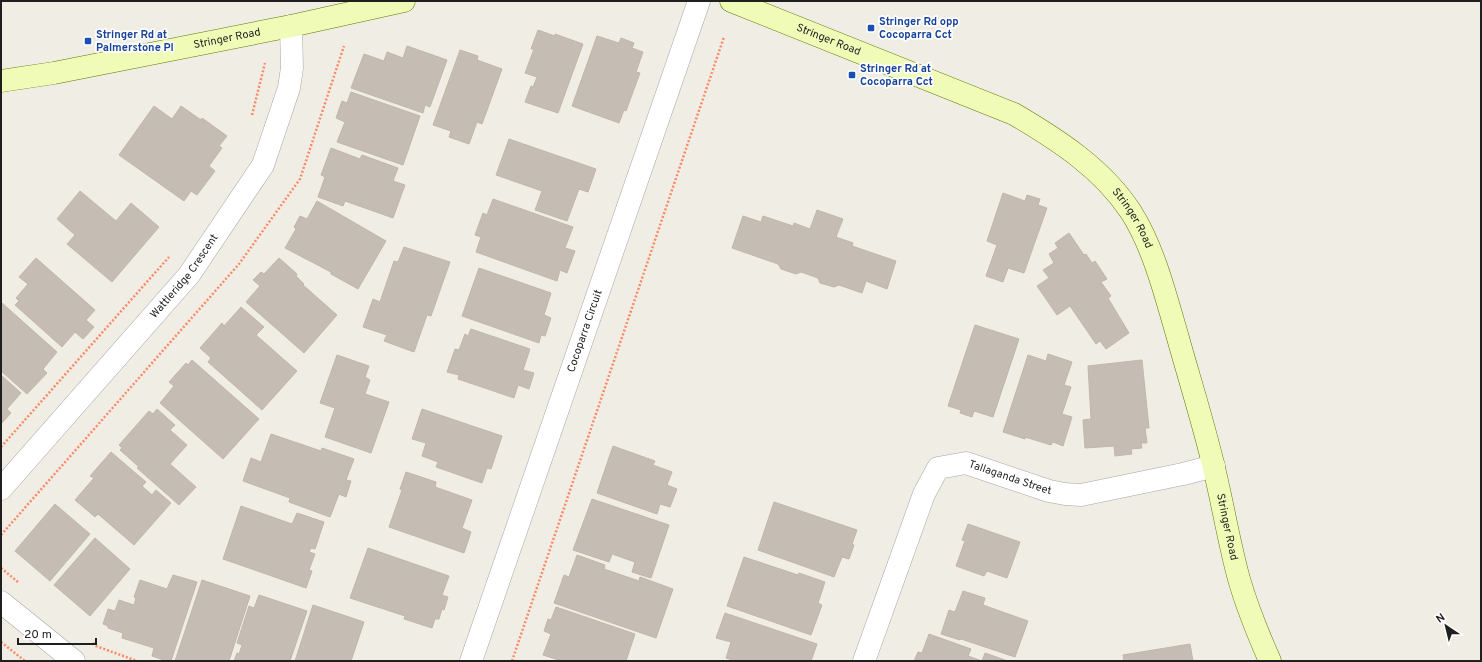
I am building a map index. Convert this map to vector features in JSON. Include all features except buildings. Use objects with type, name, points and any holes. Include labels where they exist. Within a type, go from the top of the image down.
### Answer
[{"type":"street","name":"Stringer Road","points":[[1,81],[54,73],[292,26],[404,1]]},
{"type":"street","name":"Cocoparra Circuit","points":[[471,661],[698,1]]},
{"type":"street","name":"Stringer Road","points":[[731,1],[762,12],[822,38],[1014,114],[1069,148],[1101,176],[1116,192],[1131,212],[1143,235],[1162,283],[1214,466],[1239,577],[1252,619],[1270,661]]},
{"type":"street","name":"Wattleridge Crescent","points":[[1,489],[189,276],[263,165],[289,88],[292,68],[292,26]]},
{"type":"street","name":"Tallaganda Street","points":[[864,661],[924,494],[938,468],[966,463],[1049,491],[1081,495],[1183,474],[1214,466]]},
{"type":"street","points":[[1,602],[74,661]]},
{"type":"path","points":[[512,661],[724,37]]},
{"type":"path","points":[[252,116],[265,63]]},
{"type":"path","points":[[1,447],[174,252]]},
{"type":"path","points":[[1,568],[19,582]]},
{"type":"path","points":[[90,641],[96,646],[137,661]]},
{"type":"path","points":[[1,642],[25,661]]},
{"type":"place","name":"Stringer Rd opp Cocoparra Cct","points":[[871,28]]},
{"type":"place","name":"Stringer Rd at Palmerstone Pl","points":[[88,41]]},
{"type":"place","name":"Stringer Rd at Cocoparra Cct","points":[[852,75]]}]
